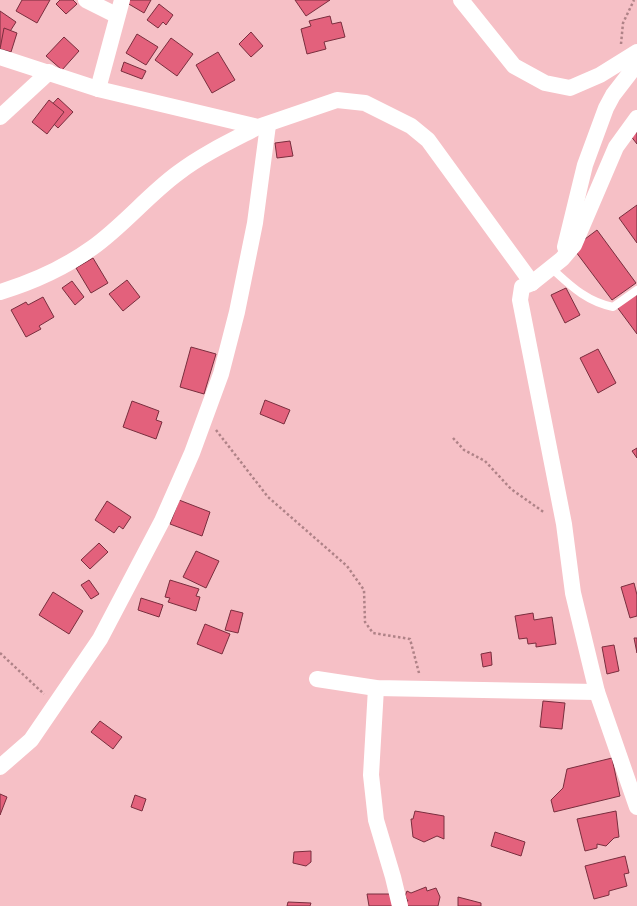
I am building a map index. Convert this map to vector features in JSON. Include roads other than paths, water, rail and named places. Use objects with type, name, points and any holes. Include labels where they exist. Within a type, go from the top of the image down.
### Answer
[{"type":"street","points":[[86,0],[119,8],[98,89]]},
{"type":"street","points":[[461,0],[514,66],[545,83],[570,88],[632,59]]},
{"type":"street","points":[[0,57],[98,89],[263,126]]},
{"type":"street","points":[[556,263],[585,165],[606,108],[632,59]]},
{"type":"street","points":[[0,117],[49,72]]},
{"type":"street","points":[[0,292],[25,284],[61,268],[93,247],[179,172],[205,155],[263,126],[337,100],[365,103],[411,126],[428,140],[532,283]]},
{"type":"street","points":[[637,118],[616,147],[574,246],[532,283],[522,287],[520,300],[564,524],[573,593],[597,692],[637,807]]},
{"type":"street","points":[[0,767],[31,740],[54,703],[100,639],[162,521],[206,417],[221,374],[247,269],[263,126]]},
{"type":"street","points":[[317,679],[376,688],[597,692]]},
{"type":"street","points":[[376,688],[371,775],[376,820],[394,877],[400,906]]},
{"type":"lane","points":[[556,263],[582,296],[596,303],[613,307],[637,290]]}]
